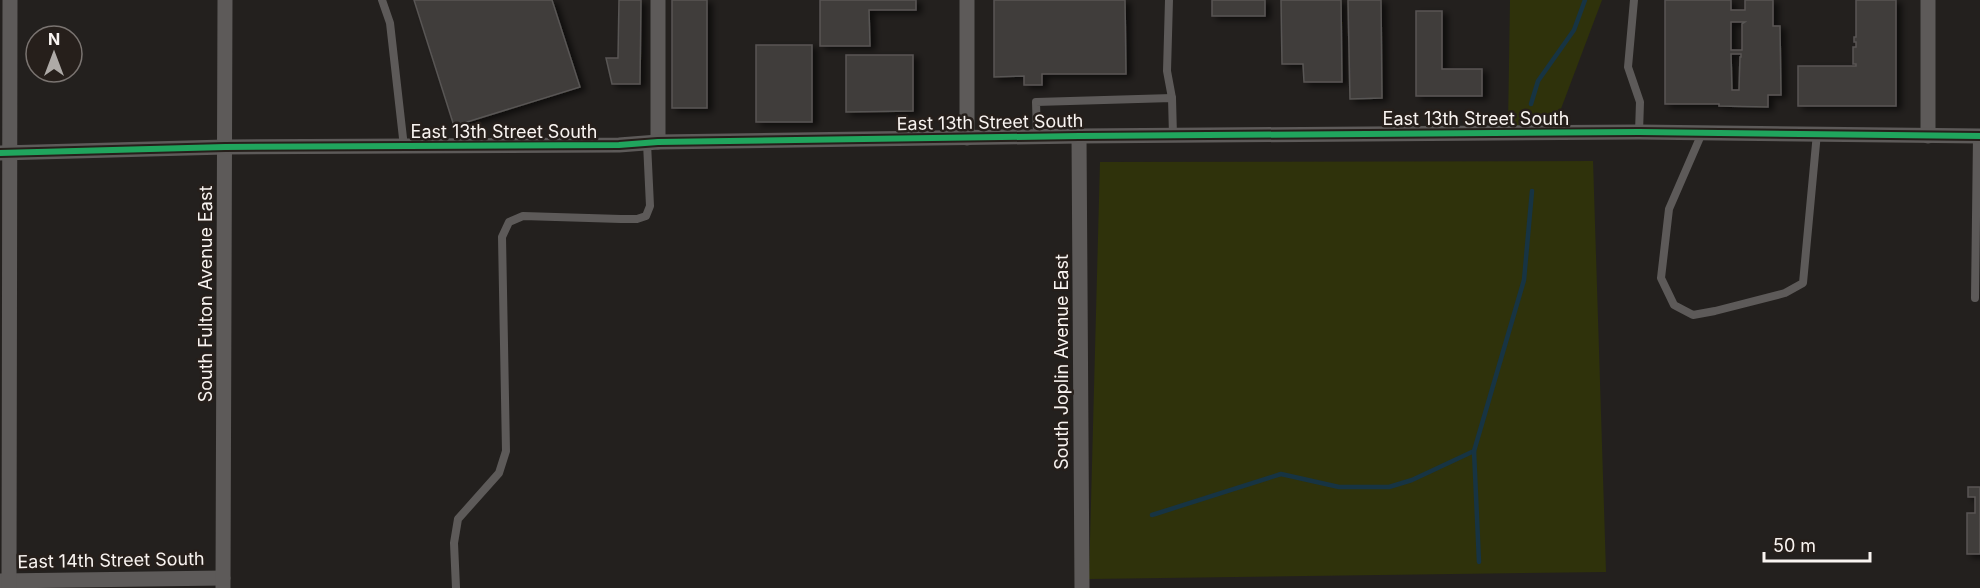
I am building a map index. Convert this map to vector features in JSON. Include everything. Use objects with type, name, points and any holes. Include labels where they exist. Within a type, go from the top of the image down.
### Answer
[{"type":"street","points":[[6,583],[5,153],[10,0]]},
{"type":"street","name":"South Fulton Avenue East","points":[[223,583],[225,0]]},
{"type":"street","points":[[653,143],[658,0]]},
{"type":"street","points":[[967,0],[967,138]]},
{"type":"street","points":[[1928,0],[1928,136]]},
{"type":"street","name":"East 13th Street South","points":[[5,153],[225,147],[619,145],[1037,136],[1639,132],[1979,136]]},
{"type":"street","name":"South Joplin Avenue East","points":[[1079,136],[1082,588]]},
{"type":"street","name":"East 14th Street South","points":[[6,583],[223,583]]},
{"type":"lane","points":[[382,0],[390,23],[404,147]]},
{"type":"lane","points":[[1169,0],[1167,71],[1172,98],[1173,136]]},
{"type":"lane","points":[[1634,0],[1628,67],[1640,102],[1639,132]]},
{"type":"lane","points":[[1037,136],[1036,102],[1172,98]]},
{"type":"lane","points":[[1702,133],[1669,209],[1661,278],[1674,305],[1692,315],[1785,293],[1803,283],[1817,133]]},
{"type":"lane","points":[[1975,298],[1979,136]]},
{"type":"lane","points":[[456,588],[454,543],[458,519],[499,473],[506,451],[502,237],[509,222],[523,216],[629,219],[646,216],[650,206],[653,143]]},
{"type":"green space","points":[[1510,0],[1602,0],[1559,114],[1508,128]]},
{"type":"green space","points":[[1593,161],[1606,572],[1089,579],[1100,162]]},
{"type":"building","points":[[414,0],[552,0],[580,87],[454,126]]},
{"type":"building","points":[[619,0],[641,0],[640,84],[612,84],[606,58],[618,58]]},
{"type":"building","points":[[672,0],[707,0],[707,108],[672,108]]},
{"type":"building","points":[[820,0],[916,0],[916,10],[869,10],[870,46],[820,46]]},
{"type":"building","points":[[994,0],[1125,0],[1126,74],[1042,74],[1042,85],[1024,85],[1024,76],[994,77]]},
{"type":"building","points":[[1212,0],[1265,0],[1265,16],[1212,16]]},
{"type":"building","points":[[1281,0],[1341,0],[1342,82],[1304,82],[1303,64],[1282,64]]},
{"type":"building","points":[[1348,0],[1381,0],[1382,98],[1350,99]]},
{"type":"building","points":[[1665,0],[1731,0],[1731,10],[1745,10],[1745,0],[1773,0],[1773,26],[1780,26],[1781,95],[1768,95],[1768,107],[1665,104]],"holes":[[[1731,22],[1745,22],[1742,24],[1742,50],[1731,50]],[[1731,54],[1741,54],[1739,90],[1732,90]]]},
{"type":"building","points":[[1856,0],[1896,0],[1896,106],[1798,106],[1798,66],[1856,66],[1853,64],[1853,47],[1856,47],[1854,37],[1856,37]]},
{"type":"building","points":[[1416,11],[1442,11],[1442,69],[1482,69],[1482,96],[1416,96]]},
{"type":"building","points":[[756,45],[812,45],[812,122],[756,122]]},
{"type":"building","points":[[846,55],[913,55],[913,111],[846,112]]},
{"type":"building","points":[[1968,487],[1980,487],[1980,554],[1967,554],[1967,513],[1975,513],[1975,497],[1968,497]]},
{"type":"waterway","points":[[1531,104],[1538,81],[1574,30],[1585,0]]},
{"type":"waterway","points":[[1479,562],[1474,451],[1524,280],[1532,191]]},
{"type":"waterway","points":[[1152,515],[1281,474],[1339,487],[1389,487],[1412,480],[1474,451]]},
{"type":"cycle path","points":[[0,153],[225,147],[619,145],[658,142],[1079,136],[1639,132],[1980,136]]}]
